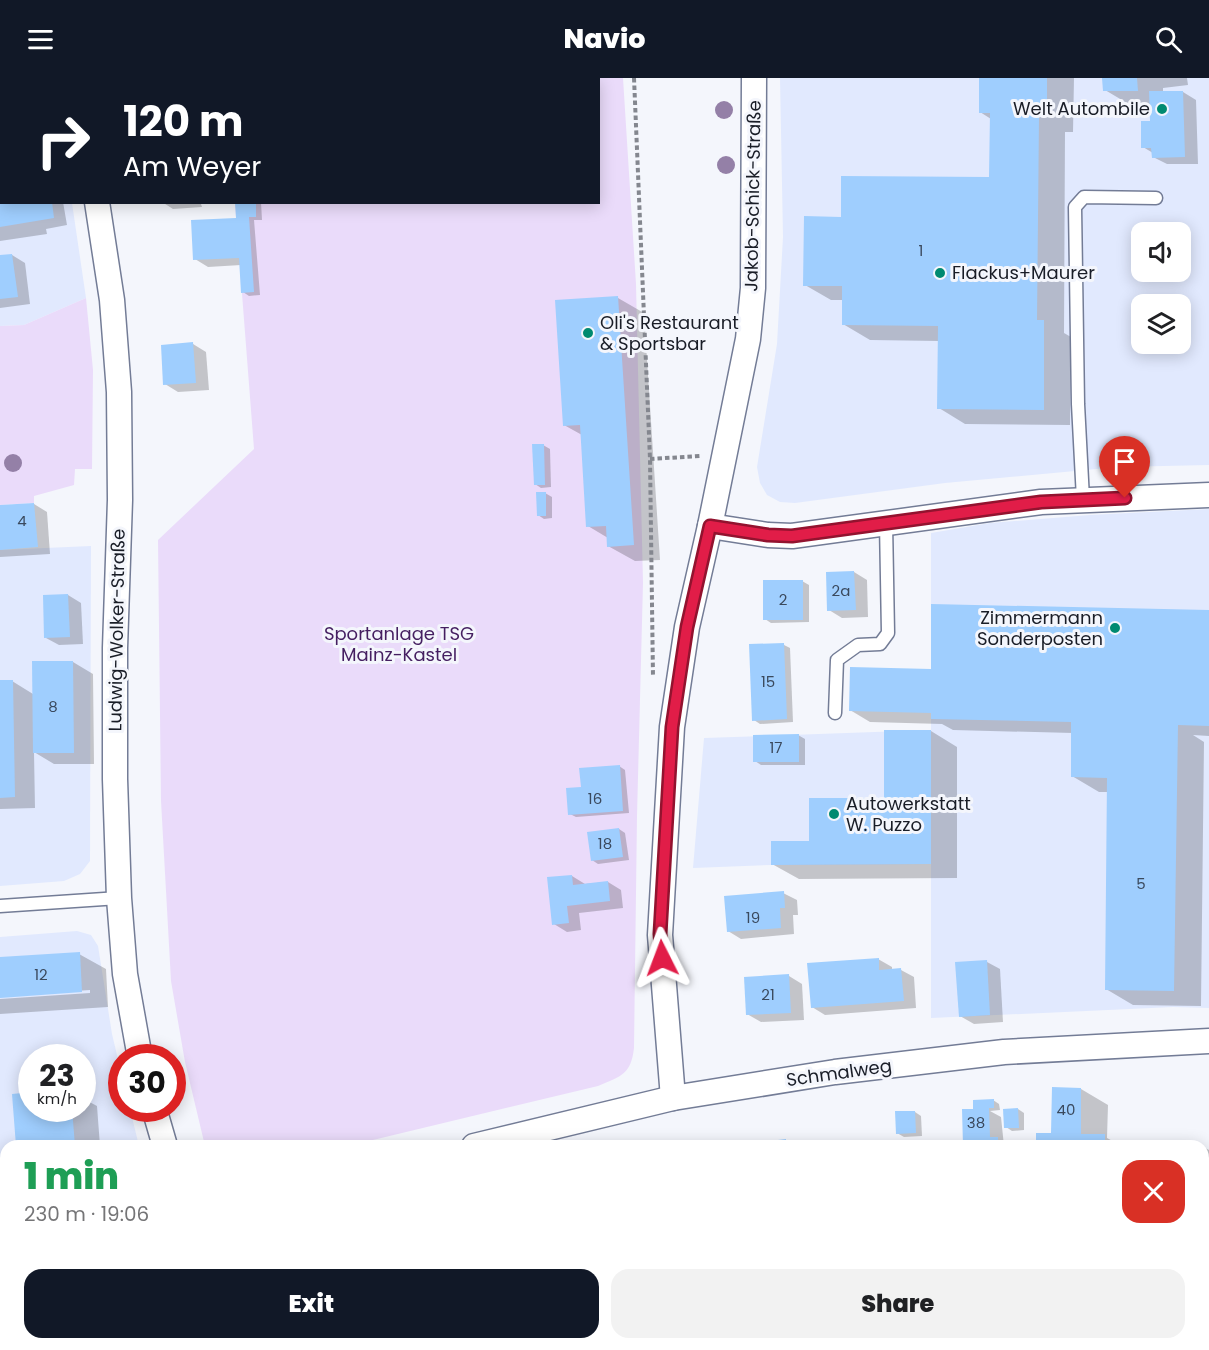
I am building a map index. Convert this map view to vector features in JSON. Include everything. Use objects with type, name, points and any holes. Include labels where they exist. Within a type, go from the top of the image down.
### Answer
[{"type":"street","name":"Jakob-Schick-Straße","points":[[673,1098],[660,934],[672,727],[687,627],[748,339],[753,288],[753,78]]},
{"type":"street","name":"Ludwig-Wolker-Straße","points":[[97,204],[112,300],[119,392],[120,500],[115,778],[119,898],[125,974],[138,1044]]},
{"type":"street","points":[[710,526],[768,535],[792,536],[1041,502],[1209,495]]},
{"type":"street","name":"Schmalweg","points":[[499,1140],[673,1098],[835,1072],[1004,1052],[1209,1041]]},
{"type":"street","points":[[158,1122],[163,1140]]},
{"type":"lane","points":[[1083,499],[1078,404],[1076,207],[1084,197],[1156,198]]},
{"type":"lane","points":[[835,713],[837,660],[858,645],[880,644],[888,633],[886,523]]},
{"type":"lane","points":[[0,906],[119,898]]},
{"type":"path","points":[[634,78],[650,459],[654,678]]},
{"type":"path","points":[[650,459],[724,455]]},
{"type":"shaded area","points":[[780,78],[1209,78],[1209,465],[1118,467],[945,483],[795,503],[780,502],[767,495],[760,483],[757,467],[777,344],[783,237]]},
{"type":"shaded area","points":[[0,204],[72,204],[86,298],[24,325],[0,326]]},
{"type":"shaded area","points":[[1209,509],[1209,1008],[1173,1007],[931,1018],[931,864],[693,868],[704,738],[931,730],[931,533],[990,523]]},
{"type":"shaded area","points":[[91,546],[90,861],[80,874],[64,881],[0,886],[0,550]]},
{"type":"shaded area","points":[[77,931],[91,935],[98,946],[114,1044],[108,1044],[108,1122],[133,1122],[138,1140],[0,1140],[0,937]]},
{"type":"green space","name":"Sportanlage TSG Mainz-Kastel","points":[[600,78],[623,78],[636,284],[643,583],[634,1048],[633,1057],[624,1073],[598,1086],[373,1140],[204,1140],[186,1066],[186,1044],[182,1044],[171,981],[161,801],[158,540],[254,449],[235,204],[600,204]]},
{"type":"green space","points":[[86,298],[93,370],[92,469],[75,469],[74,485],[34,496],[34,503],[0,505],[0,326],[24,325]]},
{"type":"building","points":[[979,78],[1047,78],[1047,117],[1039,117],[1037,320],[1044,320],[1044,410],[937,409],[938,326],[842,325],[842,286],[803,286],[804,216],[841,217],[841,176],[989,177],[990,113],[979,113]]},
{"type":"building","points":[[1102,78],[1137,78],[1138,91],[1103,91]]},
{"type":"building","points":[[1149,91],[1183,91],[1185,157],[1152,158],[1151,148],[1141,148],[1141,121],[1150,121]]},
{"type":"building","points":[[0,204],[52,204],[54,218],[0,227]]},
{"type":"building","points":[[235,204],[256,204],[256,217],[249,217],[254,292],[241,293],[239,258],[193,260],[191,220],[236,218]]},
{"type":"building","points":[[12,254],[18,297],[0,299],[0,255]]},
{"type":"building","points":[[618,296],[634,545],[607,547],[606,526],[586,527],[580,425],[563,426],[555,300]]},
{"type":"building","points":[[193,342],[196,383],[163,385],[161,345]]},
{"type":"building","points":[[532,444],[544,444],[545,485],[534,485]]},
{"type":"building","points":[[536,492],[546,492],[546,516],[537,516]]},
{"type":"building","points":[[34,503],[38,547],[0,550],[0,505]]},
{"type":"building","points":[[854,571],[856,610],[827,611],[826,572]]},
{"type":"building","points":[[763,580],[803,580],[803,620],[763,620]]},
{"type":"building","points":[[68,594],[70,637],[44,638],[43,595]]},
{"type":"building","points":[[931,604],[1209,610],[1209,726],[1178,725],[1174,991],[1105,990],[1107,778],[1071,777],[1071,722],[931,719],[931,713],[849,711],[850,667],[931,669]]},
{"type":"building","points":[[784,643],[787,719],[752,721],[749,644]]},
{"type":"building","points":[[32,661],[73,661],[74,753],[33,753]]},
{"type":"building","points":[[0,680],[13,680],[15,797],[0,798]]},
{"type":"building","points":[[884,730],[931,730],[931,864],[771,865],[771,841],[809,841],[809,798],[884,798]]},
{"type":"building","points":[[799,734],[799,762],[753,762],[753,735]]},
{"type":"building","points":[[620,765],[623,811],[568,815],[566,788],[581,787],[579,768]]},
{"type":"building","points":[[619,828],[623,857],[591,861],[587,832]]},
{"type":"building","points":[[572,875],[573,885],[608,881],[610,901],[567,906],[569,923],[552,925],[547,877]]},
{"type":"building","points":[[784,891],[785,908],[780,908],[781,928],[727,932],[724,896]]},
{"type":"building","points":[[80,952],[82,992],[0,998],[0,957]]},
{"type":"building","points":[[879,958],[879,970],[901,968],[904,1001],[811,1008],[807,963]]},
{"type":"building","points":[[987,960],[990,1015],[959,1017],[955,962]]},
{"type":"building","points":[[789,974],[791,1013],[746,1015],[744,977]]},
{"type":"building","points":[[1052,1087],[1081,1088],[1081,1134],[1105,1134],[1105,1140],[1036,1140],[1036,1133],[1051,1133]]},
{"type":"building","points":[[18,1093],[18,1122],[73,1122],[75,1140],[16,1140],[12,1094]]},
{"type":"building","points":[[994,1099],[994,1108],[989,1108],[990,1137],[998,1137],[998,1140],[963,1140],[962,1109],[973,1109],[973,1100]]},
{"type":"building","points":[[1018,1108],[1019,1128],[1004,1128],[1003,1109]]},
{"type":"building","points":[[895,1111],[915,1111],[916,1133],[896,1134]]},
{"type":"place","name":"Welt Autombile","points":[[1162,109]]},
{"type":"place","name":"Flackus+Maurer","points":[[940,273]]},
{"type":"place","name":"Oli's Restaurant & Sportsbar","points":[[588,333]]},
{"type":"place","name":"Zimmermann Sonderposten","points":[[1115,628]]},
{"type":"place","name":"Autowerkstatt W. Puzzo","points":[[834,814]]},
{"type":"route","points":[[662,958],[660,934],[672,727],[687,627],[710,526],[768,535],[792,536],[1041,502],[1125,498]]}]
